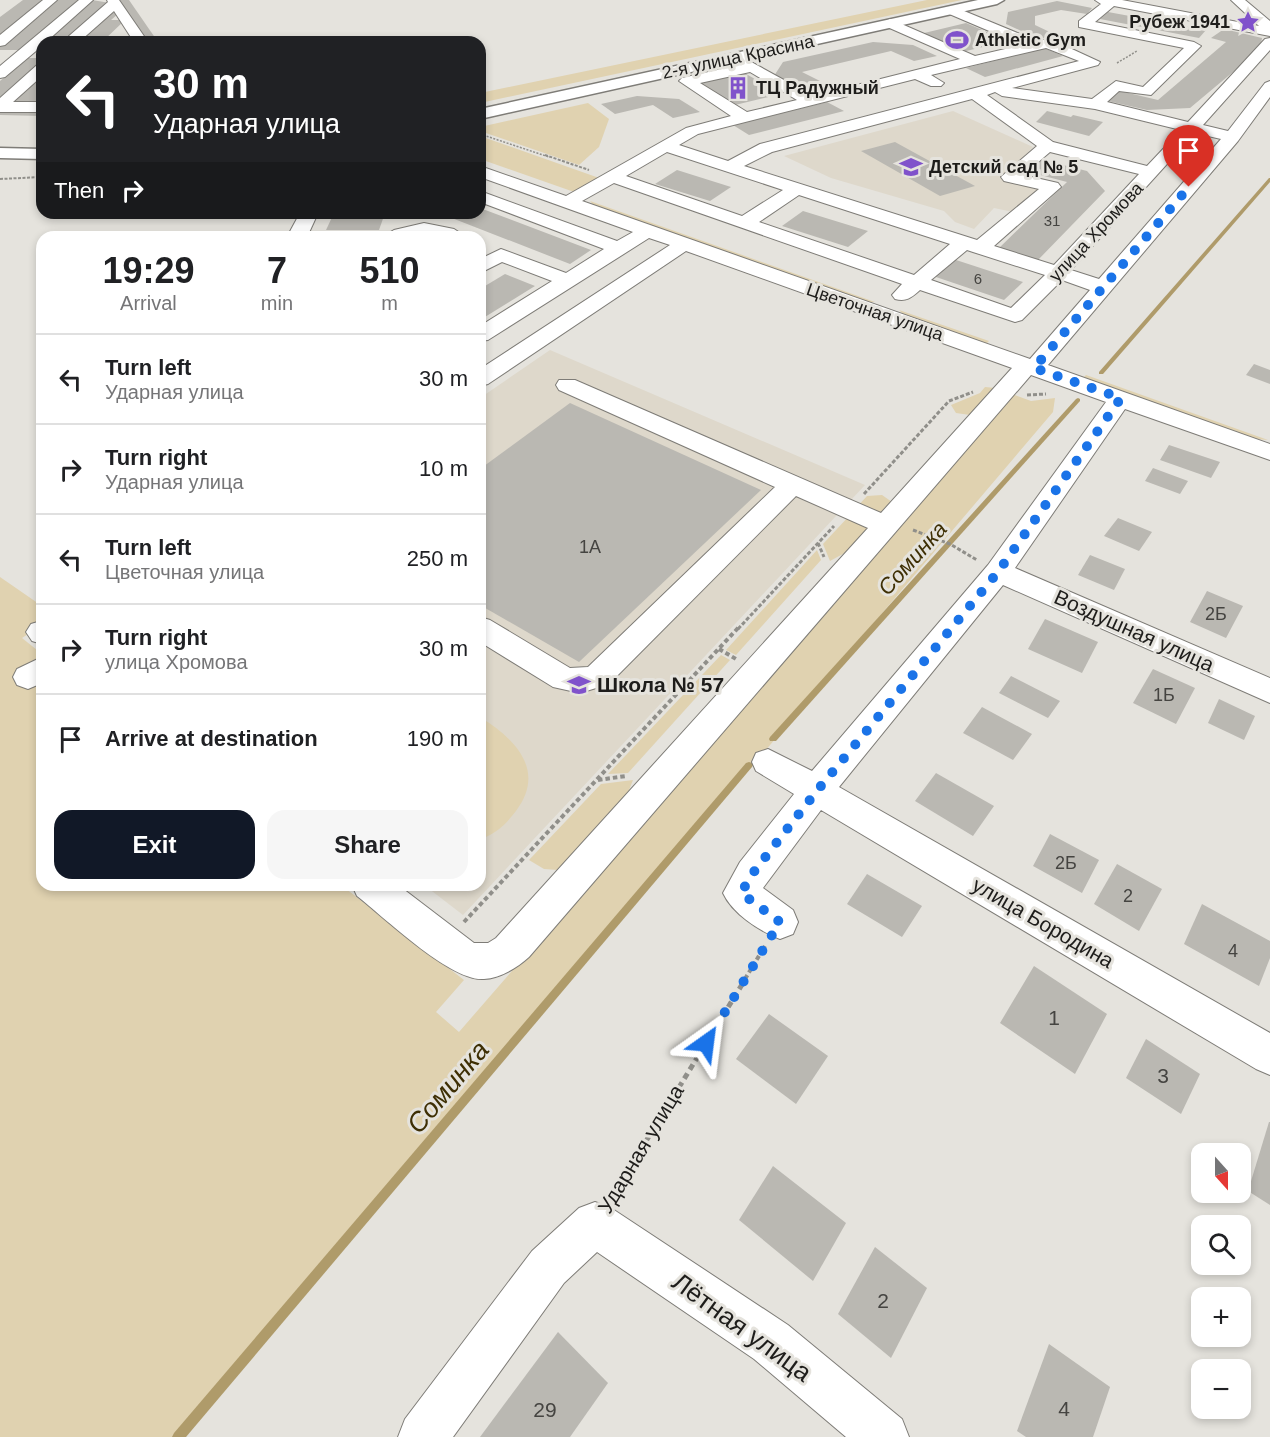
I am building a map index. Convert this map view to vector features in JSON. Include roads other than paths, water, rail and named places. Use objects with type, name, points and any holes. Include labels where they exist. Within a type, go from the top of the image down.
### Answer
[{"type":"main road","name":"2-я улица Красина","points":[[486,113],[997,0]]},
{"type":"main road","points":[[0,153],[36,154]]},
{"type":"street","points":[[0,42],[51,0]]},
{"type":"street","points":[[44,36],[87,0]]},
{"type":"street","points":[[1167,0],[1219,11],[1270,30]]},
{"type":"street","points":[[568,202],[617,179],[671,148],[692,131],[809,100],[1071,37],[1107,1],[1219,11],[1239,3]]},
{"type":"street","points":[[78,36],[114,2],[137,36]]},
{"type":"street","points":[[1095,104],[1132,75],[1158,81],[1194,46],[1219,11],[1239,3]]},
{"type":"street","points":[[1239,3],[1270,30]]},
{"type":"street","points":[[952,10],[1093,62],[1109,63]]},
{"type":"street","points":[[115,36],[129,23]]},
{"type":"street","points":[[890,23],[973,60]]},
{"type":"street","points":[[1084,24],[1194,46]]},
{"type":"street","name":"улица Хромова","points":[[915,283],[1015,316],[1058,273],[1270,42]]},
{"type":"street","points":[[0,74],[36,43]]},
{"type":"street","points":[[0,54],[36,54]]},
{"type":"street","points":[[735,57],[809,100]]},
{"type":"street","points":[[729,167],[766,148],[1093,62]]},
{"type":"street","points":[[743,117],[687,81],[752,67]]},
{"type":"street","points":[[0,107],[36,74]]},
{"type":"street","points":[[917,74],[973,92],[1095,104],[1232,137]]},
{"type":"street","name":"улица Хромова","points":[[378,891],[463,957],[476,963],[490,962],[516,945],[888,523],[1103,287],[1232,137],[1270,86]]},
{"type":"street","points":[[973,92],[1047,146],[1151,172]]},
{"type":"street","points":[[0,107],[36,106]]},
{"type":"street","points":[[881,314],[915,283],[972,246],[1052,187],[1010,177],[1047,146]]},
{"type":"street","points":[[671,148],[1103,287]]},
{"type":"street","name":"Цветочная улица","points":[[486,173],[1270,452]]},
{"type":"street","points":[[617,179],[915,283]]},
{"type":"street","points":[[744,223],[796,189]]},
{"type":"street","points":[[486,198],[618,249]]},
{"type":"street","points":[[407,231],[433,228],[441,231]]},
{"type":"street","points":[[486,331],[647,231]]},
{"type":"street","points":[[486,375],[684,244]]},
{"type":"street","points":[[486,249],[567,280]]},
{"type":"street","points":[[486,264],[501,255]]},
{"type":"street","points":[[567,385],[849,510],[888,523]]},
{"type":"street","points":[[780,922],[741,893],[753,873],[816,792],[998,572],[1121,398]]},
{"type":"street","points":[[486,632],[564,679],[580,681],[597,676],[792,485]]},
{"type":"street","name":"Воздушная улица","points":[[998,572],[1270,691]]},
{"type":"street","name":"улица Бородина","points":[[768,762],[1270,1055]]},
{"type":"street","name":"Ударная улица","points":[[423,1437],[548,1267],[595,1224]]},
{"type":"street","name":"Лётная улица","points":[[595,1224],[771,1342],[884,1437]]},
{"type":"waterway","name":"Соминка","points":[[1101,373],[1270,179]]},
{"type":"waterway","name":"Соминка","points":[[773,739],[1078,400]]},
{"type":"waterway","name":"Соминка","points":[[178,1437],[749,765]]},
{"type":"place","name":"Рубеж 1941","points":[[1248,22]]},
{"type":"place","name":"Athletic Gym","points":[[957,40]]},
{"type":"place","name":"ТЦ Радужный","points":[[738,88]]},
{"type":"place","name":"Детский сад № 5","points":[[911,167]]},
{"type":"place","name":"Школа № 57","points":[[579,685]]}]
